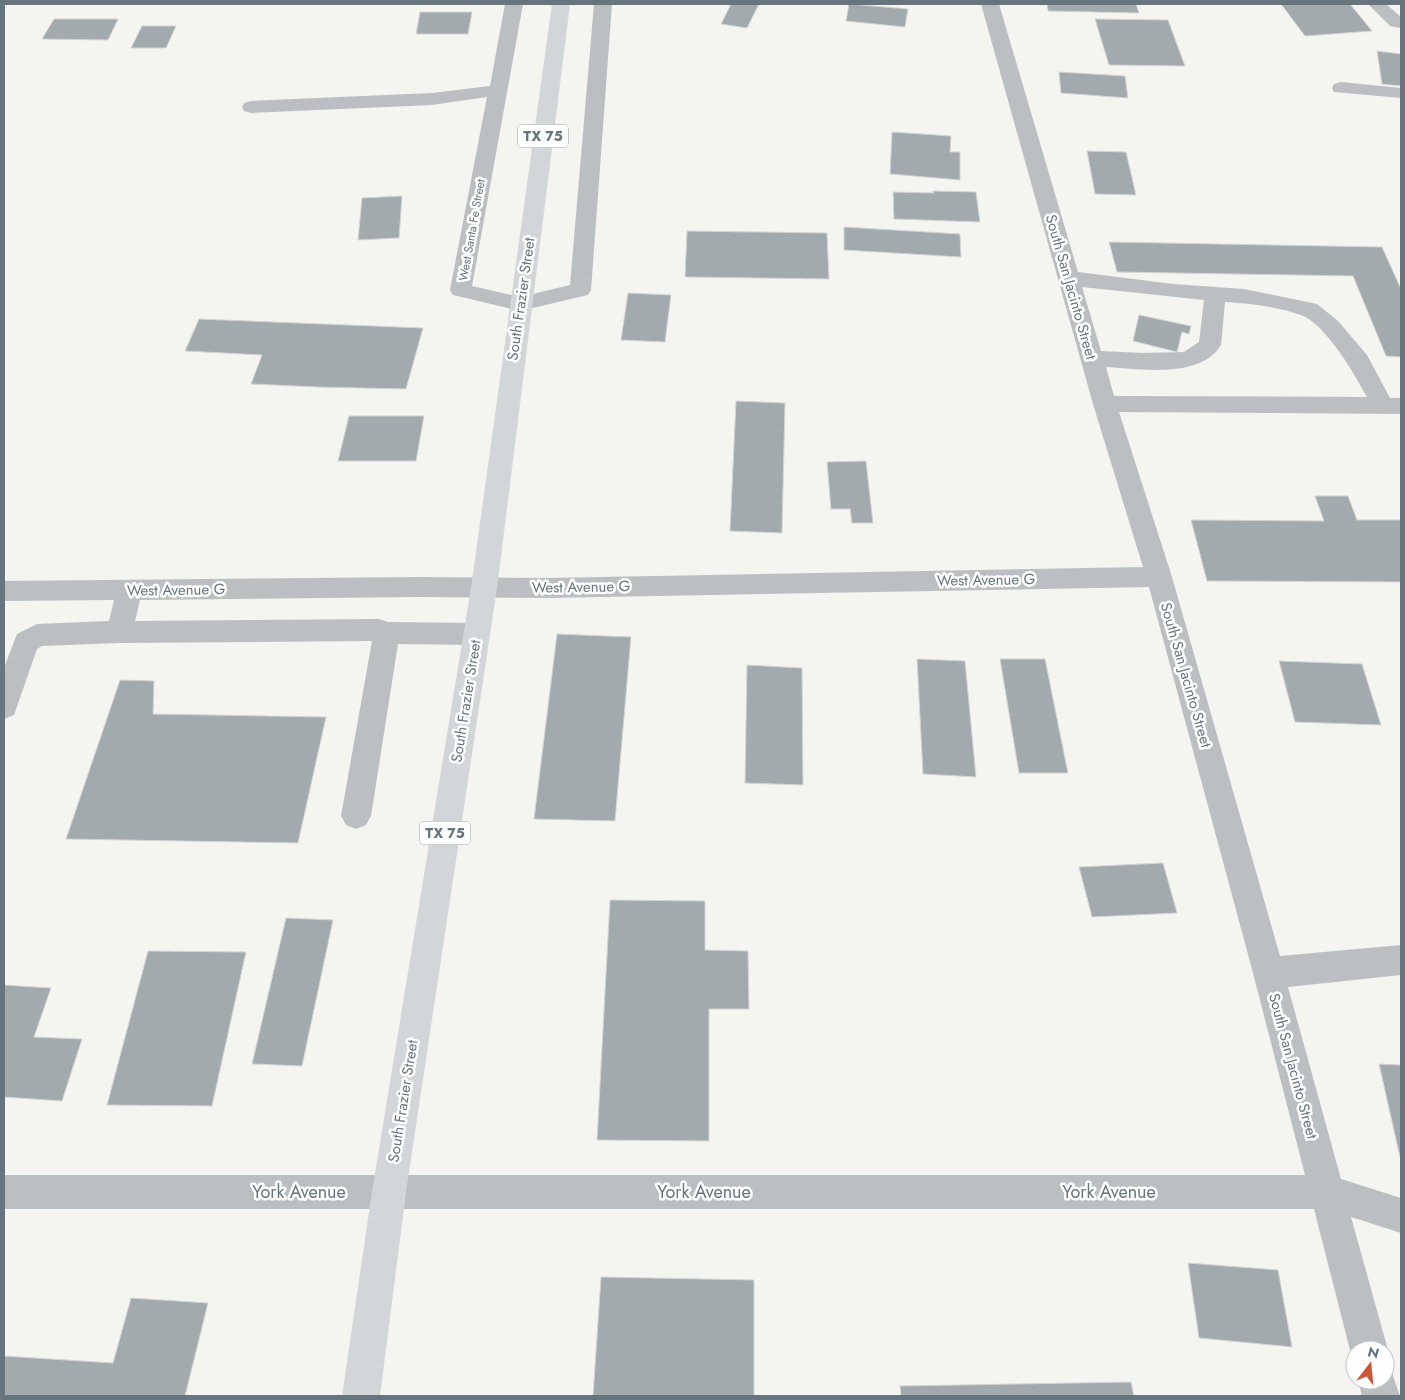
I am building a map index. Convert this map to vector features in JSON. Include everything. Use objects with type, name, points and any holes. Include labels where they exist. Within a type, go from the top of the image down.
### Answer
[{"type":"main road","name":"South Frazier Street","points":[[361,1396],[389,1192],[484,588],[561,4]]},
{"type":"street","name":"West Santa Fe Street","points":[[514,4],[461,290],[520,304],[580,290],[603,4]]},
{"type":"street","name":"South San Jacinto Street","points":[[990,4],[1105,404],[1159,576],[1269,973],[1366,1340]]},
{"type":"street","points":[[1376,4],[1396,22],[1401,23]]},
{"type":"street","points":[[1341,88],[1401,93]]},
{"type":"street","points":[[251,106],[432,99],[467,93],[498,91]]},
{"type":"street","points":[[1069,278],[1244,296],[1309,309],[1330,326],[1392,406]]},
{"type":"street","points":[[1092,358],[1143,361],[1189,360],[1210,345],[1215,294]]},
{"type":"street","points":[[1105,404],[1392,406]]},
{"type":"street","name":"West Avenue G","points":[[4,591],[484,588],[1159,576]]},
{"type":"street","points":[[119,632],[130,590]]},
{"type":"street","points":[[4,707],[26,642],[37,635],[119,632],[379,630],[387,632],[476,634]]},
{"type":"street","points":[[356,816],[387,632]]},
{"type":"street","points":[[1269,973],[1401,960]]},
{"type":"street","name":"York Avenue","points":[[4,1192],[1326,1192],[1401,1215]]},
{"type":"building","points":[[731,4],[759,4],[747,28],[721,24]]},
{"type":"building","points":[[849,4],[908,9],[905,27],[846,21]]},
{"type":"building","points":[[1047,4],[1136,4],[1139,13],[1048,11]]},
{"type":"building","points":[[1281,4],[1350,4],[1372,31],[1305,36]]},
{"type":"building","points":[[420,12],[472,12],[468,34],[416,34]]},
{"type":"building","points":[[54,19],[118,19],[108,40],[42,39]]},
{"type":"building","points":[[1095,19],[1168,20],[1185,66],[1109,65]]},
{"type":"building","points":[[142,26],[176,26],[166,48],[131,48]]},
{"type":"building","points":[[1377,51],[1401,54],[1401,86],[1382,84]]},
{"type":"building","points":[[1059,72],[1125,76],[1128,98],[1061,93]]},
{"type":"building","points":[[892,132],[951,136],[950,152],[960,152],[960,180],[890,174]]},
{"type":"building","points":[[1087,151],[1126,152],[1136,195],[1095,194]]},
{"type":"building","points":[[933,191],[976,192],[980,222],[894,219],[893,192],[934,193]]},
{"type":"building","points":[[402,196],[399,238],[358,240],[362,198]]},
{"type":"building","points":[[844,227],[960,234],[961,257],[844,250]]},
{"type":"building","points":[[687,231],[827,233],[829,279],[685,277]]},
{"type":"building","points":[[1109,242],[1382,247],[1401,289],[1401,357],[1386,356],[1353,276],[1117,272]]},
{"type":"building","points":[[628,293],[671,295],[665,342],[621,340]]},
{"type":"building","points":[[1139,315],[1191,326],[1189,334],[1182,332],[1177,352],[1133,341]]},
{"type":"building","points":[[199,319],[423,328],[406,389],[318,387],[251,384],[262,355],[185,351]]},
{"type":"building","points":[[736,401],[785,403],[782,533],[730,531]]},
{"type":"building","points":[[349,416],[424,416],[416,461],[338,461]]},
{"type":"building","points":[[866,461],[873,523],[852,523],[850,509],[831,509],[827,462]]},
{"type":"building","points":[[1315,496],[1348,496],[1357,520],[1401,520],[1401,582],[1207,581],[1191,520],[1324,521]]},
{"type":"building","points":[[557,634],[631,637],[615,821],[534,819]]},
{"type":"building","points":[[917,659],[965,661],[976,777],[923,774]]},
{"type":"building","points":[[1000,659],[1045,659],[1068,773],[1019,773]]},
{"type":"building","points":[[1279,661],[1362,664],[1381,725],[1295,722]]},
{"type":"building","points":[[747,665],[802,668],[803,785],[745,783]]},
{"type":"building","points":[[120,680],[154,681],[153,714],[326,717],[298,843],[66,839]]},
{"type":"building","points":[[1163,863],[1177,913],[1092,917],[1079,867]]},
{"type":"building","points":[[610,900],[705,901],[705,950],[748,951],[749,1009],[709,1009],[709,1141],[597,1140]]},
{"type":"building","points":[[286,918],[333,920],[302,1066],[252,1064]]},
{"type":"building","points":[[148,951],[246,952],[212,1106],[107,1105]]},
{"type":"building","points":[[4,985],[51,988],[34,1037],[82,1039],[62,1101],[4,1097]]},
{"type":"building","points":[[1379,1064],[1401,1065],[1401,1157],[1400,1157]]},
{"type":"building","points":[[1188,1263],[1278,1270],[1292,1347],[1199,1338]]},
{"type":"building","points":[[601,1277],[754,1280],[754,1396],[593,1396]]},
{"type":"building","points":[[131,1298],[208,1303],[185,1396],[4,1396],[4,1356],[113,1363]]},
{"type":"building","points":[[1131,1382],[1134,1396],[901,1396],[900,1386]]}]
